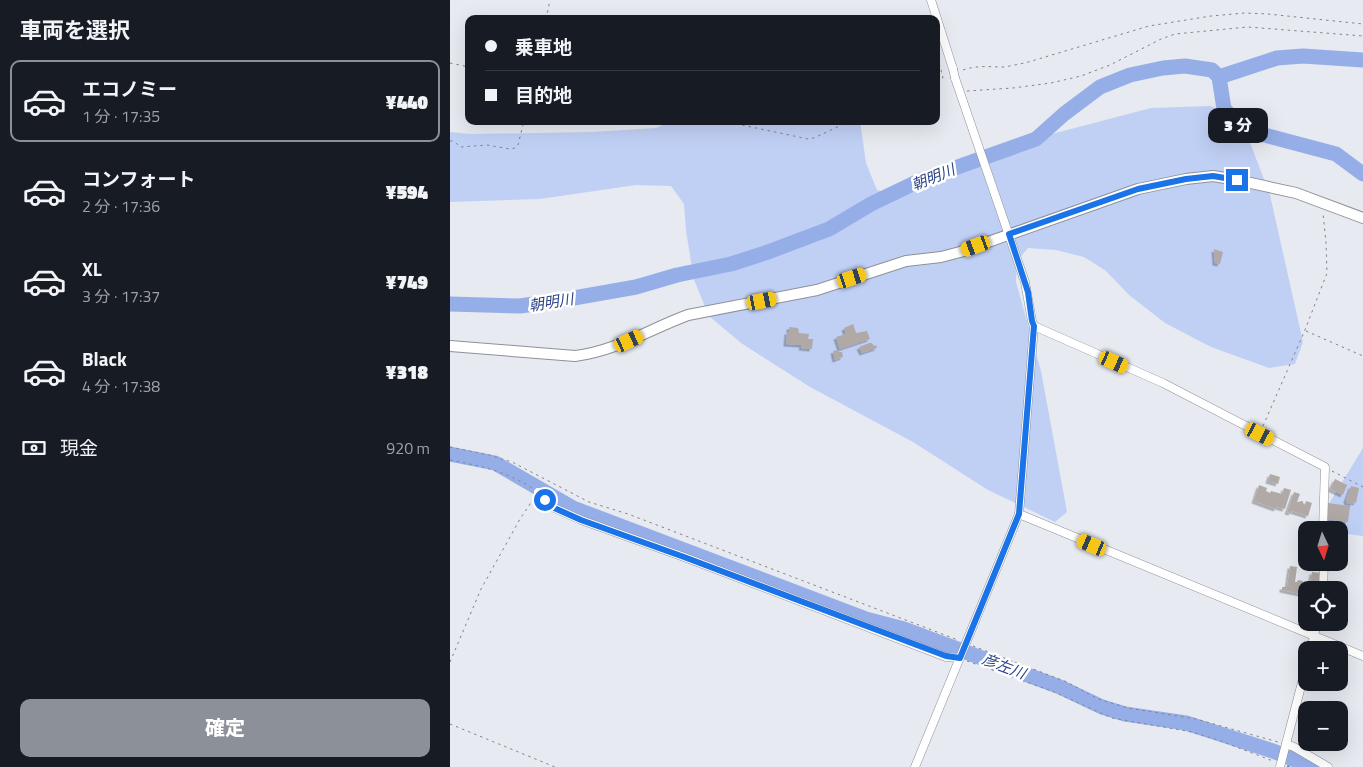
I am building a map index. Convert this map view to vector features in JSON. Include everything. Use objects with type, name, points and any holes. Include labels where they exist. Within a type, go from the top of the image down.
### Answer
[{"type":"street","points":[[930,0],[935,15]]},
{"type":"street","points":[[916,767],[1019,514],[1034,326],[1028,292],[940,29]]},
{"type":"street","points":[[450,346],[575,356],[593,354],[615,347],[688,315],[817,290],[906,261],[960,252],[1138,189],[1204,177],[1213,176],[1237,180],[1296,193],[1363,218]]},
{"type":"street","points":[[1034,326],[1163,383],[1325,467],[1323,521]]},
{"type":"street","points":[[538,492],[552,507],[581,520],[946,656],[960,657]]},
{"type":"street","points":[[1019,514],[1363,656]]},
{"type":"street","points":[[1313,641],[1315,631]]},
{"type":"street","points":[[1280,765],[1300,691]]},
{"type":"street","points":[[1285,746],[1294,747],[1328,767]]},
{"type":"path","points":[[547,15],[550,0]]},
{"type":"path","points":[[955,73],[974,66],[1004,66],[1024,63],[1149,26],[1211,16],[1268,14],[1363,24]]},
{"type":"path","points":[[961,93],[1051,83],[1081,76],[1110,65],[1161,38],[1175,34],[1248,27],[1363,36]]},
{"type":"path","points":[[450,63],[465,66]]},
{"type":"path","points":[[940,66],[943,78],[940,79]]},
{"type":"path","points":[[450,141],[461,147],[487,145],[510,149],[515,148],[518,145],[523,125]]},
{"type":"path","points":[[743,125],[808,139],[842,125]]},
{"type":"path","points":[[1260,434],[1327,274],[1326,243],[1321,202]]},
{"type":"path","points":[[1305,330],[1363,356]]},
{"type":"path","points":[[450,447],[489,454],[512,462],[589,502],[628,514],[1067,682],[1098,699],[1128,708],[1196,718],[1285,746]]},
{"type":"path","points":[[450,460],[489,468],[507,474],[538,492],[520,519],[475,600],[450,662]]},
{"type":"path","points":[[1325,467],[1363,487]]},
{"type":"path","points":[[960,657],[1052,691],[1112,718],[1166,726],[1200,734],[1280,765]]},
{"type":"path","points":[[450,724],[555,767]]},
{"type":"shaded area","points":[[1210,106],[1237,117],[1249,140],[1270,195],[1303,342],[1295,364],[1269,368],[1211,347],[1165,323],[1129,295],[1106,271],[1084,257],[1056,250],[1028,248],[1017,261],[1016,282],[1041,371],[1067,512],[1055,522],[988,490],[913,442],[810,387],[741,343],[709,316],[694,280],[686,231],[684,204],[671,186],[636,185],[540,199],[450,202],[450,132],[471,134],[591,132],[656,128],[662,125],[861,125],[866,163],[877,190],[893,194],[933,182],[959,168],[1048,135],[1151,108]]},
{"type":"shaded area","points":[[1363,448],[1363,536],[1348,534],[1348,521],[1318,521]]},
{"type":"building","points":[[1214,249],[1223,252],[1220,264],[1215,263]]},
{"type":"building","points":[[853,324],[856,333],[867,331],[870,339],[840,349],[836,337],[846,334],[844,328]]},
{"type":"building","points":[[789,327],[798,328],[799,333],[809,334],[808,339],[813,339],[812,349],[801,348],[802,345],[786,344]]},
{"type":"building","points":[[872,343],[874,346],[876,345],[877,348],[862,353],[859,347]]},
{"type":"building","points":[[838,350],[842,352],[843,357],[835,360],[833,351]]},
{"type":"building","points":[[1270,474],[1280,477],[1278,484],[1268,481]]},
{"type":"building","points":[[1335,479],[1347,485],[1343,495],[1330,489]]},
{"type":"building","points":[[1259,485],[1267,488],[1266,491],[1270,493],[1271,491],[1282,494],[1284,488],[1291,490],[1285,509],[1277,507],[1276,509],[1254,501]]},
{"type":"building","points":[[1351,486],[1359,488],[1356,503],[1353,502],[1353,504],[1347,503],[1346,500]]},
{"type":"building","points":[[1294,492],[1300,494],[1297,502],[1303,501],[1305,505],[1306,501],[1312,503],[1308,516],[1292,511],[1291,513],[1287,512]]},
{"type":"building","points":[[1328,503],[1350,506],[1348,522],[1326,519]]},
{"type":"building","points":[[1290,566],[1297,567],[1295,582],[1298,580],[1303,581],[1298,581],[1298,593],[1282,590],[1282,587],[1287,587]]},
{"type":"building","points":[[1312,572],[1321,573],[1320,581],[1310,581]]},
{"type":"waterway","points":[[1219,77],[1277,58],[1303,56],[1363,60]]},
{"type":"waterway","name":"朝明川","points":[[450,304],[520,306],[568,299],[636,287],[677,275],[731,264],[768,252],[829,229],[871,204],[921,180],[1036,139],[1064,114],[1100,87],[1130,75],[1163,68],[1185,66],[1212,70],[1219,77],[1224,109],[1249,131],[1336,154],[1363,174]]},
{"type":"waterway","name":"彦左川","points":[[450,454],[495,463],[573,508],[866,619],[904,629],[1060,687],[1102,707],[1125,714],[1186,723],[1273,751],[1312,767]]},
{"type":"waterway","points":[[1288,767],[1292,759]]},
{"type":"route","points":[[545,500],[552,507],[581,520],[946,656],[960,658],[1019,514],[1034,326],[1028,292],[1009,234],[1138,189],[1186,179],[1213,176],[1237,180]]}]
